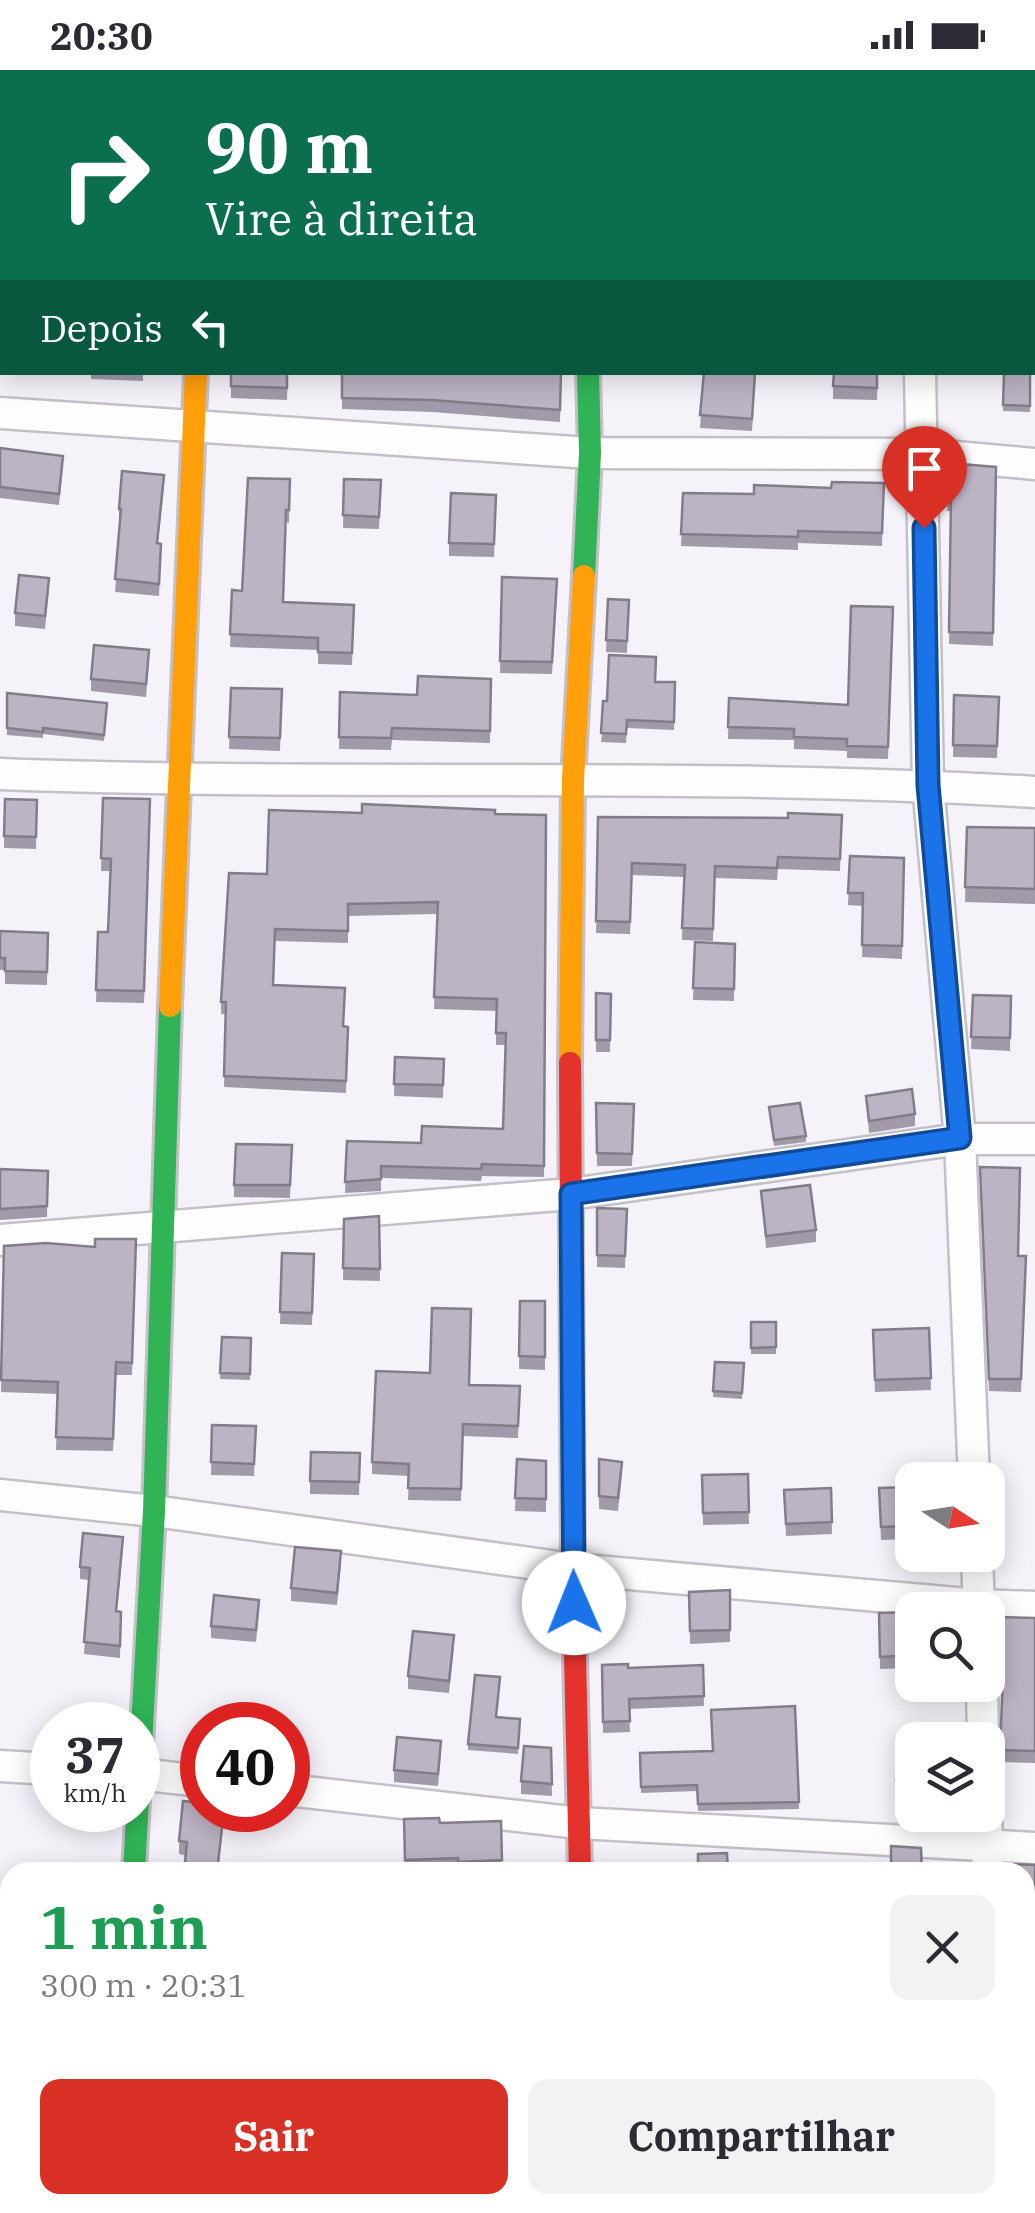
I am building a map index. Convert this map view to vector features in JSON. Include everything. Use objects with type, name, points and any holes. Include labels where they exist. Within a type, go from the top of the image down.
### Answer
[{"type":"street","points":[[143,1702],[154,1511],[176,781],[196,375]]},
{"type":"street","points":[[580,1862],[573,1569],[569,964],[572,780],[590,453],[588,375]]},
{"type":"street","points":[[920,375],[928,785],[960,1138],[973,1462]]},
{"type":"street","points":[[0,413],[590,453],[923,454],[1035,464]]},
{"type":"street","points":[[0,774],[176,781],[572,780],[928,785],[1035,792]]},
{"type":"street","points":[[0,1240],[571,1194],[960,1138],[1035,1139]]},
{"type":"street","points":[[0,1495],[154,1511],[573,1569],[895,1600]]},
{"type":"street","points":[[1005,1608],[1035,1607]]},
{"type":"street","points":[[0,1766],[30,1768]]},
{"type":"street","points":[[310,1792],[579,1823],[988,1859],[1035,1848]]},
{"type":"street","points":[[135,1862],[136,1832]]},
{"type":"street","points":[[987,1832],[988,1859]]},
{"type":"building","points":[[231,375],[287,375],[287,388],[231,386]]},
{"type":"building","points":[[342,375],[561,375],[560,410],[342,398]]},
{"type":"building","points":[[704,375],[755,375],[752,419],[700,415]]},
{"type":"building","points":[[834,375],[877,375],[877,388],[833,386]]},
{"type":"building","points":[[1004,375],[1030,375],[1030,406],[1003,405]]},
{"type":"building","points":[[0,448],[63,456],[59,494],[0,487]]},
{"type":"building","points":[[948,463],[996,467],[993,633],[949,632]]},
{"type":"building","points":[[122,471],[164,475],[157,543],[161,544],[159,584],[115,579]]},
{"type":"building","points":[[248,478],[290,479],[283,602],[354,605],[352,653],[318,652],[318,638],[230,634],[232,590],[242,591]]},
{"type":"building","points":[[344,479],[381,480],[379,517],[343,515]]},
{"type":"building","points":[[832,482],[884,483],[882,533],[798,531],[798,537],[681,534],[683,493],[754,494],[754,485],[831,488]]},
{"type":"building","points":[[451,493],[496,495],[494,544],[449,543]]},
{"type":"building","points":[[19,575],[49,578],[45,616],[15,613]]},
{"type":"building","points":[[502,577],[557,579],[552,662],[500,661]]},
{"type":"building","points":[[608,599],[629,600],[627,641],[606,640]]},
{"type":"building","points":[[851,606],[893,607],[888,747],[847,746],[847,739],[794,737],[794,729],[728,727],[729,698],[848,705]]},
{"type":"building","points":[[94,645],[149,650],[146,684],[91,679]]},
{"type":"building","points":[[609,655],[656,657],[655,682],[675,682],[674,722],[627,720],[626,734],[601,733]]},
{"type":"building","points":[[418,676],[491,679],[490,731],[392,728],[391,738],[339,737],[340,692],[417,695]]},
{"type":"building","points":[[231,688],[282,689],[280,738],[229,737]]},
{"type":"building","points":[[7,693],[107,703],[104,735],[7,728]]},
{"type":"building","points":[[954,695],[999,697],[997,746],[953,745]]},
{"type":"building","points":[[103,798],[150,799],[144,991],[96,990],[98,932],[108,932],[111,859],[101,858]]},
{"type":"building","points":[[5,799],[37,800],[36,837],[4,836]]},
{"type":"building","points":[[362,804],[546,815],[544,1166],[381,1166],[381,1179],[345,1182],[347,1141],[421,1143],[422,1126],[503,1129],[506,1033],[496,1033],[497,999],[434,997],[438,902],[348,904],[348,931],[275,929],[273,985],[345,988],[346,1081],[224,1076],[226,1002],[221,1002],[229,873],[267,874],[269,810],[362,813]]},
{"type":"building","points":[[788,813],[842,815],[840,859],[778,857],[777,868],[715,866],[713,929],[682,928],[685,865],[632,863],[630,922],[596,921],[598,817],[788,818]]},
{"type":"building","points":[[967,827],[1035,828],[1035,889],[965,887]]},
{"type":"building","points":[[850,856],[904,858],[902,946],[862,945],[863,893],[848,893]]},
{"type":"building","points":[[0,931],[48,933],[47,972],[5,971],[5,958],[0,958]]},
{"type":"building","points":[[695,942],[735,944],[734,989],[693,988]]},
{"type":"building","points":[[596,993],[611,994],[610,1040],[596,1040]]},
{"type":"building","points":[[973,995],[1011,996],[1010,1038],[971,1037]]},
{"type":"building","points":[[395,1057],[444,1059],[443,1085],[394,1084]]},
{"type":"building","points":[[912,1089],[915,1114],[869,1121],[866,1096]]},
{"type":"building","points":[[596,1103],[634,1104],[632,1154],[597,1153]]},
{"type":"building","points":[[800,1103],[806,1136],[774,1140],[769,1107]]},
{"type":"building","points":[[236,1144],[292,1145],[290,1185],[234,1185]]},
{"type":"building","points":[[980,1167],[1020,1168],[1018,1256],[1026,1256],[1021,1379],[989,1379]]},
{"type":"building","points":[[0,1169],[48,1171],[47,1206],[0,1209]]},
{"type":"building","points":[[810,1185],[816,1230],[766,1236],[761,1191]]},
{"type":"building","points":[[597,1208],[627,1209],[625,1256],[597,1255]]},
{"type":"building","points":[[379,1216],[380,1269],[343,1268],[344,1219]]},
{"type":"building","points":[[95,1239],[136,1239],[132,1363],[116,1362],[113,1439],[56,1437],[58,1382],[1,1380],[4,1246],[46,1243],[95,1247]]},
{"type":"building","points":[[282,1253],[314,1254],[312,1313],[280,1312]]},
{"type":"building","points":[[520,1301],[545,1301],[545,1357],[519,1356]]},
{"type":"building","points":[[432,1308],[471,1309],[469,1385],[520,1386],[518,1426],[463,1424],[461,1489],[408,1488],[409,1464],[372,1462],[376,1371],[430,1373]]},
{"type":"building","points":[[751,1322],[776,1322],[776,1347],[751,1348]]},
{"type":"building","points":[[929,1328],[931,1378],[875,1380],[873,1330]]},
{"type":"building","points":[[222,1337],[251,1338],[250,1374],[220,1373]]},
{"type":"building","points":[[715,1362],[744,1363],[742,1393],[713,1391]]},
{"type":"building","points":[[212,1425],[256,1426],[254,1464],[211,1462]]},
{"type":"building","points":[[311,1452],[360,1453],[359,1482],[310,1481]]},
{"type":"building","points":[[517,1459],[546,1461],[546,1499],[515,1498]]},
{"type":"building","points":[[599,1459],[622,1462],[618,1498],[599,1496]]},
{"type":"building","points":[[748,1474],[749,1512],[703,1513],[702,1475]]},
{"type":"building","points":[[831,1488],[832,1522],[786,1524],[784,1490]]},
{"type":"building","points":[[879,1488],[895,1488],[895,1527],[881,1527]]},
{"type":"building","points":[[83,1533],[123,1537],[116,1611],[121,1612],[120,1646],[84,1642],[90,1568],[80,1567]]},
{"type":"building","points":[[295,1547],[341,1551],[337,1593],[291,1588]]},
{"type":"building","points":[[730,1590],[730,1630],[690,1631],[689,1592]]},
{"type":"building","points":[[214,1595],[259,1600],[256,1630],[211,1626]]},
{"type":"building","points":[[879,1613],[895,1613],[895,1656],[880,1657]]},
{"type":"building","points":[[1005,1617],[1035,1618],[1035,1751],[1005,1750],[1005,1722],[1001,1722],[1005,1702]]},
{"type":"building","points":[[413,1631],[454,1635],[449,1681],[408,1676]]},
{"type":"building","points":[[628,1664],[628,1668],[703,1665],[704,1696],[629,1699],[630,1721],[603,1722],[602,1665]]},
{"type":"building","points":[[475,1675],[500,1677],[496,1717],[520,1719],[518,1748],[468,1744]]},
{"type":"building","points":[[795,1706],[799,1802],[698,1804],[697,1785],[641,1787],[640,1753],[713,1751],[711,1710]]},
{"type":"building","points":[[397,1737],[441,1741],[438,1774],[394,1770]]},
{"type":"building","points":[[524,1746],[551,1748],[552,1784],[521,1781]]},
{"type":"building","points":[[439,1818],[440,1823],[501,1821],[502,1860],[405,1860],[404,1819]]},
{"type":"building","points":[[180,1831],[222,1832],[218,1862],[185,1862],[187,1842],[179,1841]]},
{"type":"building","points":[[891,1846],[921,1848],[922,1862],[891,1862]]},
{"type":"building","points":[[727,1853],[727,1862],[698,1862],[698,1854]]},
{"type":"traffic: fast","points":[[584,576],[590,453],[588,375]]},
{"type":"traffic: fast","points":[[135,1862],[154,1511],[170,1006]]},
{"type":"traffic: slow","points":[[170,1006],[196,375]]},
{"type":"traffic: slow","points":[[570,1063],[573,780],[584,576]]},
{"type":"traffic: jam","points":[[570,1063],[573,1569],[580,1862]]},
{"type":"route","points":[[574,1603],[571,1194],[960,1138],[928,785],[924,528]]}]
